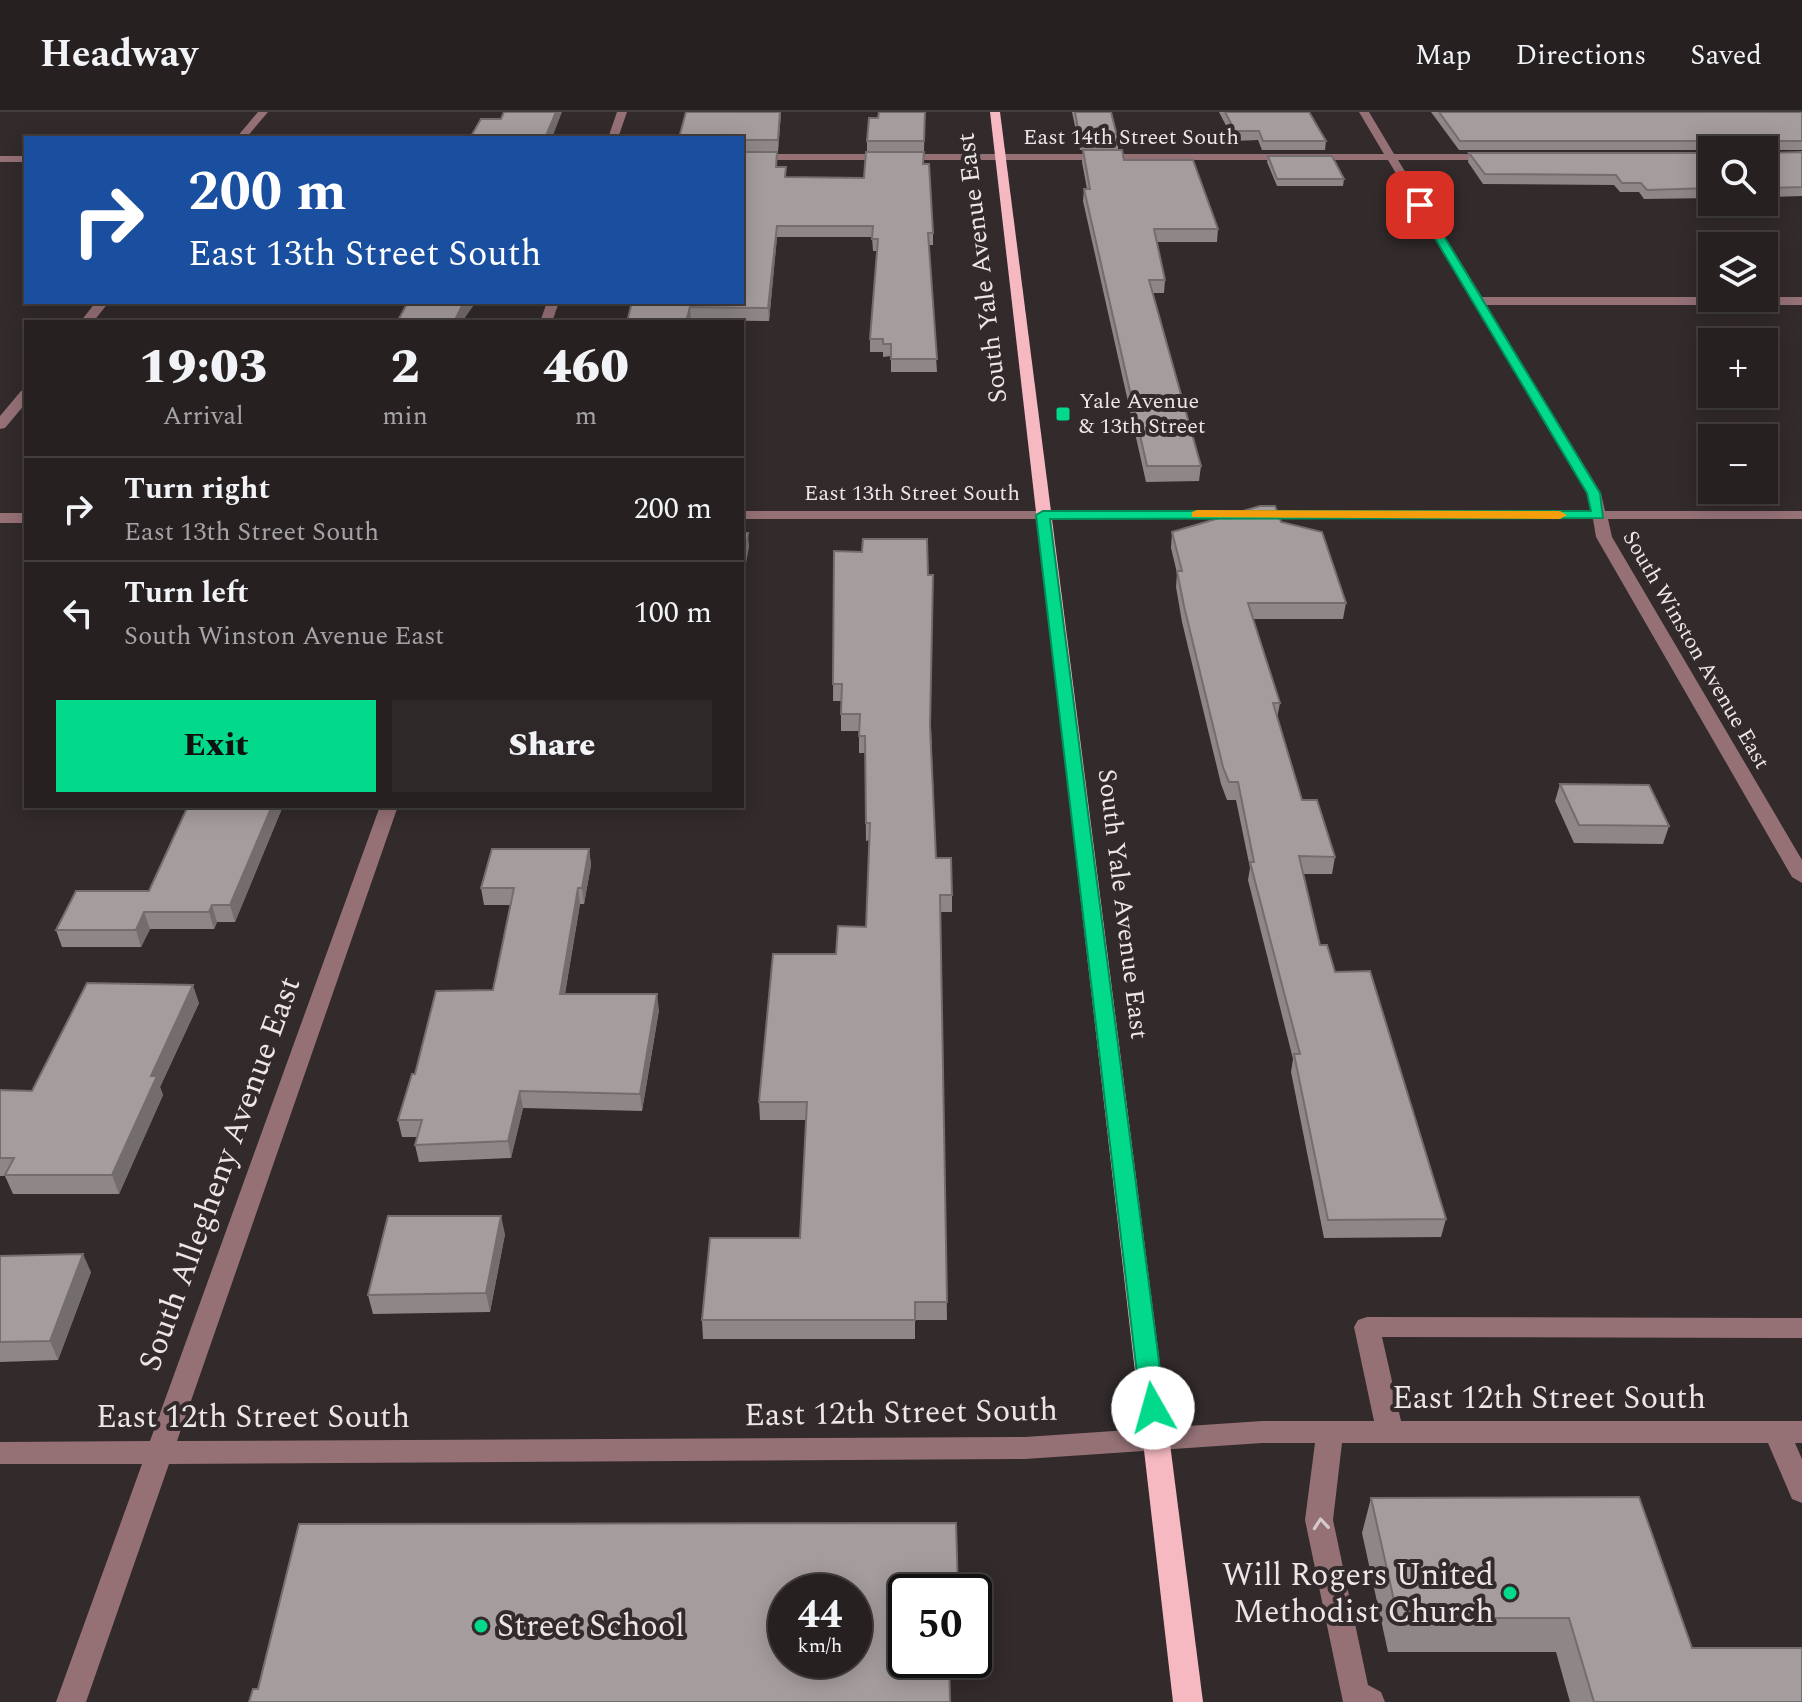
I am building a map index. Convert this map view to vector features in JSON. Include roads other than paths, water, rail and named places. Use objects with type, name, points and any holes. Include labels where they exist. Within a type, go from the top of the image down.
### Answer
[{"type":"main road","name":"South Yale Avenue East","points":[[996,113],[1188,1702]]},
{"type":"street","points":[[243,136],[263,112]]},
{"type":"street","points":[[614,136],[622,112]]},
{"type":"street","name":"South Winston Avenue East","points":[[1364,112],[1594,493],[1604,537],[1802,877]]},
{"type":"street","name":"East 14th Street South","points":[[744,157],[1506,157]]},
{"type":"street","points":[[0,159],[24,159]]},
{"type":"street","points":[[1478,301],[1802,301]]},
{"type":"street","points":[[88,320],[101,304]]},
{"type":"street","points":[[0,425],[24,396]]},
{"type":"street","name":"East 13th Street South","points":[[744,515],[1802,515]]},
{"type":"street","points":[[0,518],[24,518]]},
{"type":"street","name":"South Allegheny Avenue East","points":[[71,1702],[388,808]]},
{"type":"street","points":[[1390,1432],[1367,1327],[1802,1328]]},
{"type":"street","name":"East 12th Street South","points":[[0,1453],[1025,1448],[1262,1432],[1790,1432]]},
{"type":"street","points":[[1330,1432],[1319,1520],[1355,1694],[1370,1702]]},
{"type":"street","points":[[1790,1432],[1802,1491]]},
{"type":"place","name":"Yale Avenue & 13th Street","points":[[1063,414]]},
{"type":"place","name":"Will Rogers United Methodist Church","points":[[1510,1593]]},
{"type":"place","name":"Street School","points":[[481,1626]]}]
